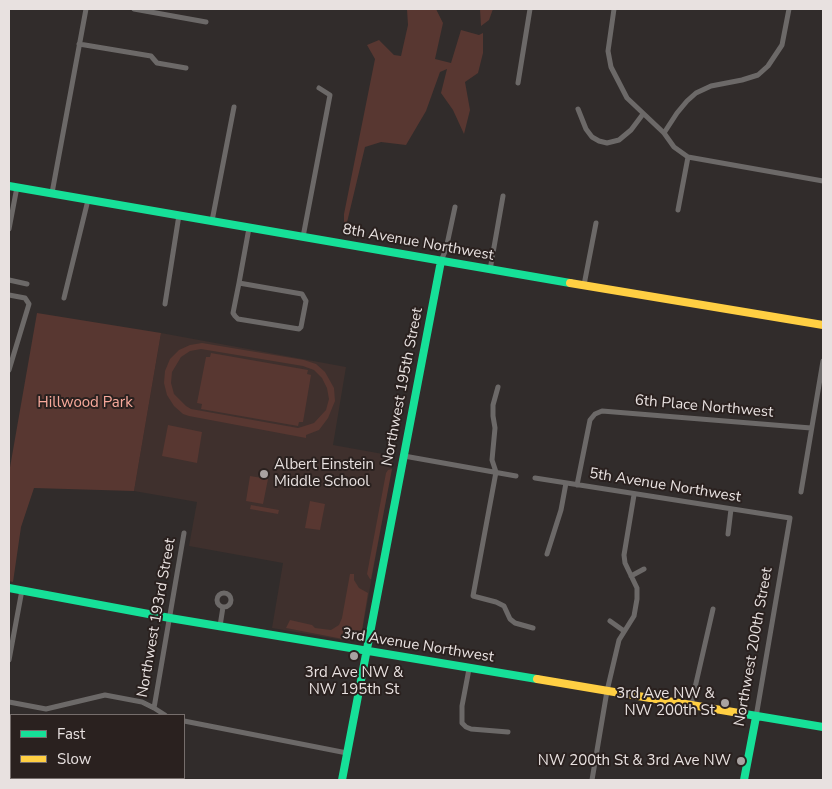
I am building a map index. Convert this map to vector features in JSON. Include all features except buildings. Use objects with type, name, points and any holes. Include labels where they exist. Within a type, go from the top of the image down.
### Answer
[{"type":"street","points":[[52,193],[86,9]]},
{"type":"street","points":[[134,9],[206,22]]},
{"type":"street","points":[[518,83],[530,9]]},
{"type":"street","points":[[614,9],[608,51],[610,67],[627,98],[664,133],[674,147],[688,157],[823,181]]},
{"type":"street","points":[[664,133],[682,107],[696,92],[711,86],[758,75],[768,66],[782,45],[789,9]]},
{"type":"street","points":[[79,44],[151,56],[157,63],[186,68]]},
{"type":"street","points":[[303,237],[330,95],[319,88]]},
{"type":"street","points":[[212,221],[234,107]]},
{"type":"street","points":[[578,109],[586,129],[592,137],[608,143],[620,140],[631,130],[643,114]]},
{"type":"street","points":[[678,210],[688,157]]},
{"type":"street","points":[[9,229],[13,186]]},
{"type":"street","name":"8th Avenue Northwest","points":[[13,186],[490,270],[823,325]]},
{"type":"street","points":[[490,270],[503,196]]},
{"type":"street","points":[[64,298],[88,200]]},
{"type":"street","name":"Northwest 195th Street","points":[[342,780],[441,261],[446,249],[455,207]]},
{"type":"street","points":[[165,304],[180,216]]},
{"type":"street","points":[[584,285],[596,223]]},
{"type":"street","points":[[239,284],[302,294],[306,301],[299,329],[238,319],[233,313],[249,228]]},
{"type":"street","points":[[9,280],[27,284]]},
{"type":"street","points":[[9,295],[25,298],[29,304],[9,370]]},
{"type":"street","points":[[801,492],[823,361]]},
{"type":"street","points":[[498,387],[493,405],[496,428],[492,460],[496,472],[473,596],[504,606],[510,619],[515,623],[533,628]]},
{"type":"street","name":"6th Place Northwest","points":[[578,485],[590,420],[595,414],[602,411],[811,428]]},
{"type":"street","points":[[404,456],[516,476]]},
{"type":"street","name":"5th Avenue Northwest","points":[[535,478],[790,518]]},
{"type":"street","points":[[547,554],[561,510],[566,483]]},
{"type":"street","points":[[592,780],[607,691],[619,640],[634,616],[637,599],[637,588],[624,555],[634,495]]},
{"type":"street","points":[[728,534],[731,509]]},
{"type":"street","name":"Northwest 200th Street","points":[[744,780],[790,518]]},
{"type":"street","name":"Northwest 193rd Street","points":[[154,708],[184,533]]},
{"type":"street","points":[[631,576],[644,569]]},
{"type":"street","name":"3rd Avenue Northwest","points":[[9,588],[366,652],[823,727]]},
{"type":"street","points":[[9,660],[22,590]]},
{"type":"street","points":[[220,626],[223,607]]},
{"type":"street","points":[[692,705],[713,609]]},
{"type":"street","points":[[610,620],[624,631]]},
{"type":"street","points":[[469,668],[462,706],[462,723],[471,730],[508,732]]},
{"type":"street","points":[[9,702],[46,709],[105,695],[134,700],[163,714]]},
{"type":"street","points":[[185,721],[347,753]]},
{"type":"shaded area","name":"Albert Einstein Middle School","points":[[161,333],[346,367],[333,445],[394,456],[361,637],[349,641],[272,628],[283,563],[189,546],[197,502],[134,491]]},
{"type":"green space","points":[[407,9],[436,9],[443,23],[435,59],[451,63],[461,30],[479,35],[483,33],[483,53],[478,73],[465,82],[470,110],[464,134],[453,110],[441,93],[447,69],[440,72],[426,111],[406,145],[381,142],[365,147],[344,235],[344,214],[375,59],[367,45],[379,40],[394,55],[401,56],[408,25]]},
{"type":"green space","points":[[480,9],[493,9],[489,20],[481,26]]},
{"type":"green space","name":"Hillwood Park","points":[[37,313],[161,333],[134,491],[34,488],[21,527],[13,582],[9,581],[9,473]]},
{"type":"green space","points":[[202,343],[304,360],[316,364],[325,372],[334,388],[335,401],[328,418],[319,430],[306,435],[306,438],[183,414],[174,406],[167,395],[164,383],[165,371],[170,359],[179,350],[190,345]],"holes":[[[201,349],[303,366],[314,370],[322,378],[327,388],[329,399],[326,410],[314,423],[298,428],[191,409],[174,394],[171,383],[172,372],[181,357],[190,351]]]},
{"type":"green space","points":[[211,353],[308,370],[307,374],[311,375],[303,422],[299,422],[298,426],[201,409],[202,404],[197,403],[206,357],[210,357]]},
{"type":"green space","points":[[168,425],[202,432],[197,463],[162,456]]},
{"type":"green space","points":[[392,469],[370,579],[367,574],[386,473]]},
{"type":"green space","points":[[250,476],[268,479],[263,504],[246,501]]},
{"type":"green space","points":[[310,501],[325,504],[320,530],[305,528]]},
{"type":"green space","points":[[251,505],[279,510],[278,514],[250,509]]},
{"type":"green space","points":[[350,574],[354,574],[354,580],[359,588],[368,593],[362,630],[353,631],[348,640],[286,628],[290,620],[312,625],[315,628],[331,630],[339,625]]},
{"type":"traffic: fast","points":[[9,186],[570,283]]},
{"type":"traffic: fast","points":[[342,780],[441,261]]},
{"type":"traffic: fast","points":[[9,588],[170,618],[537,679]]},
{"type":"traffic: fast","points":[[739,713],[823,727]]},
{"type":"traffic: fast","points":[[744,780],[756,717]]},
{"type":"traffic: slow","points":[[570,283],[823,325]]},
{"type":"traffic: slow","points":[[537,679],[739,713]]},
{"type":"place","name":"Albert Einstein Middle School","points":[[264,474]]},
{"type":"place","name":"3rd Ave NW & NW 195th St","points":[[354,656]]},
{"type":"place","name":"3rd Ave NW & NW 200th St","points":[[725,703]]},
{"type":"place","name":"NW 200th St & 3rd Ave NW","points":[[741,761]]}]
